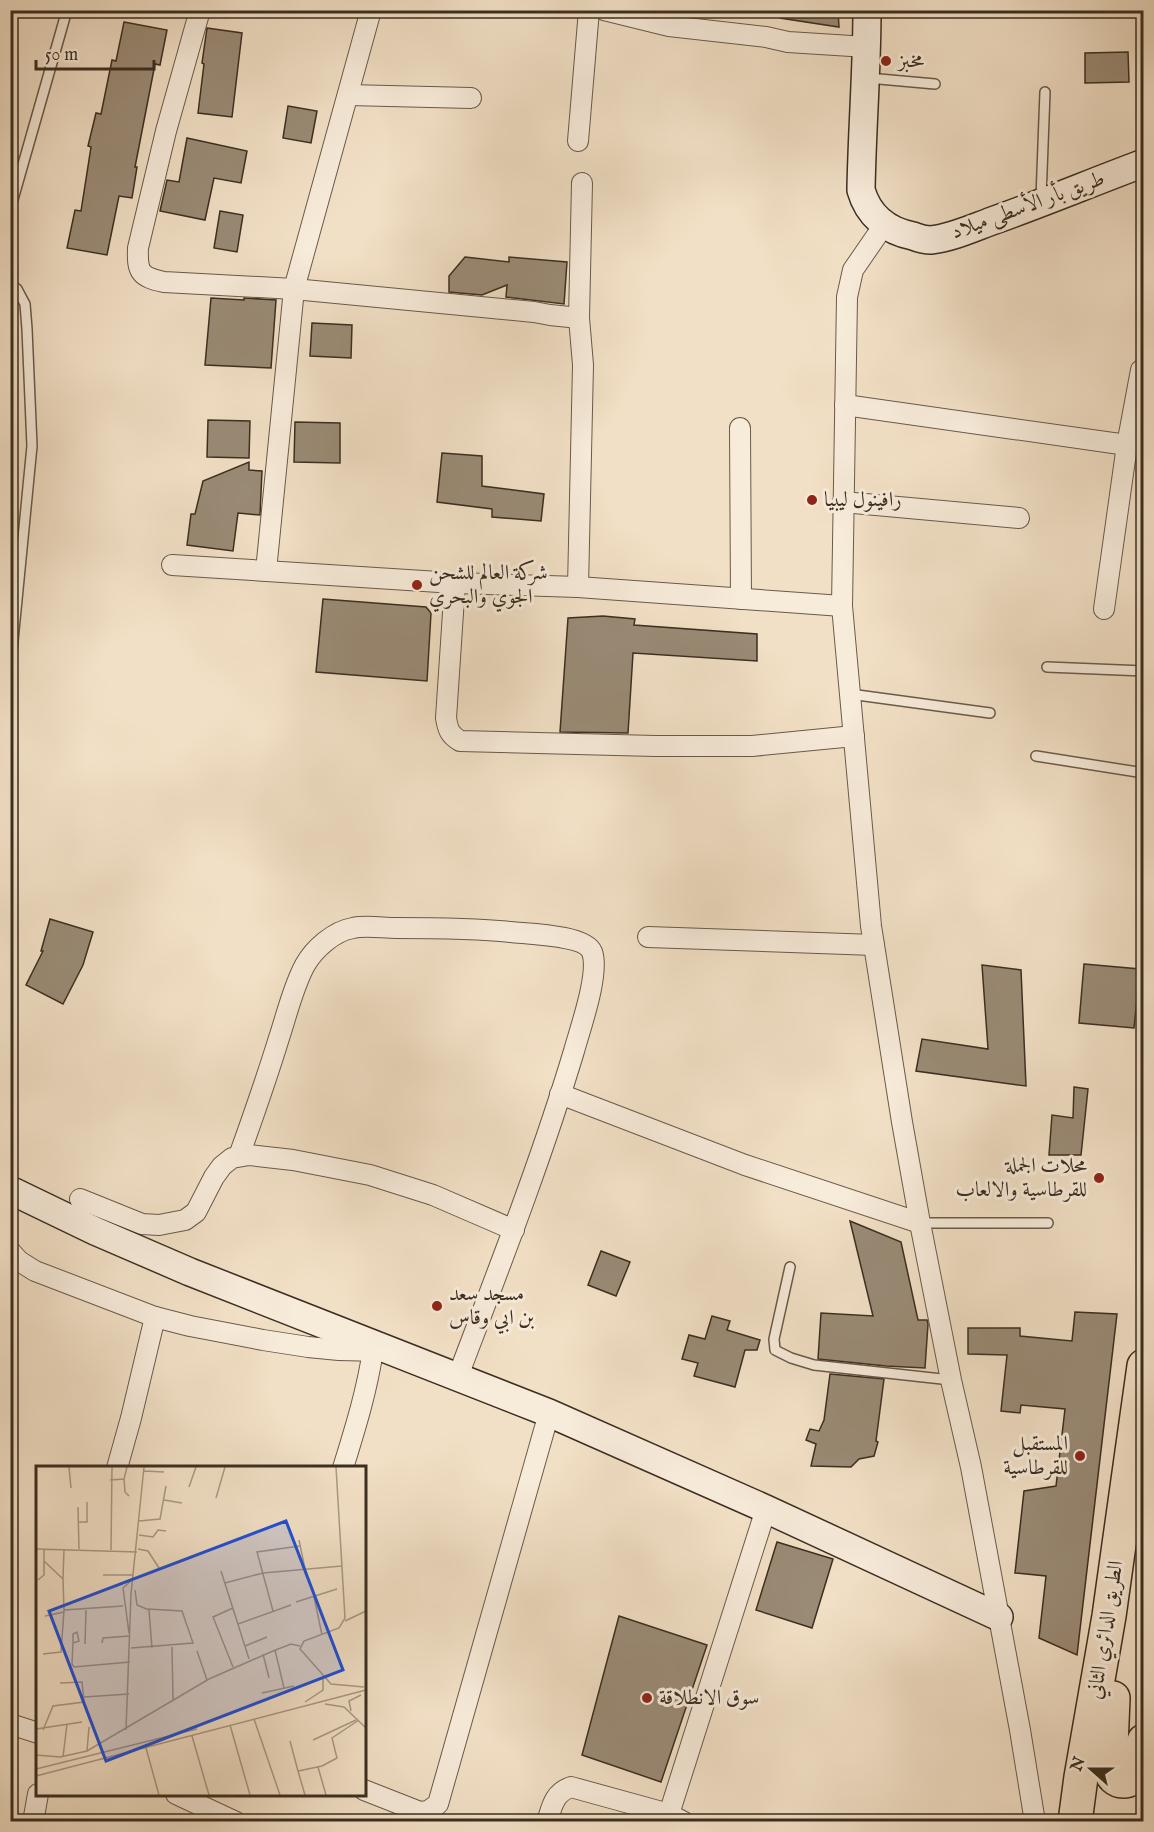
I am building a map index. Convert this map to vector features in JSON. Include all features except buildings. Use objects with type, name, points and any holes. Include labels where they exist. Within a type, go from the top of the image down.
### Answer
[{"type":"highway","name":"الطريق الدائري الثاني","points":[[1075,1821],[1109,1616],[1143,1366]]},
{"type":"highway","points":[[1143,1449],[1114,1679],[1110,1770],[1114,1778],[1122,1781],[1128,1780],[1135,1774],[1143,1741]]},
{"type":"street","points":[[200,10],[166,131],[138,248],[141,271],[149,279],[164,282],[294,289],[579,318]]},
{"type":"street","points":[[266,571],[294,289],[371,10]]},
{"type":"street","points":[[578,141],[589,10]]},
{"type":"street","points":[[604,10],[669,26],[766,37],[788,42],[867,47]]},
{"type":"street","name":"طريق بأر الأسطى ميلاد","points":[[867,10],[861,190],[872,213],[884,225],[907,235],[930,240],[959,233],[1041,204],[1143,163]]},
{"type":"street","points":[[348,95],[471,98]]},
{"type":"street","points":[[578,587],[583,365],[579,318],[582,183]]},
{"type":"street","points":[[884,225],[853,270],[847,297],[843,502],[842,606],[871,926],[920,1223],[971,1467],[1035,1821]]},
{"type":"street","points":[[1104,609],[1127,445],[1141,370]]},
{"type":"street","points":[[845,405],[1127,445]]},
{"type":"street","points":[[740,428],[741,599]]},
{"type":"street","points":[[843,502],[1019,518]]},
{"type":"street","points":[[172,565],[455,583],[578,587],[842,606]]},
{"type":"street","points":[[455,583],[447,718],[448,730],[452,737],[460,741],[644,746],[752,746],[854,736]]},
{"type":"street","points":[[239,1156],[259,1102],[289,1006],[305,966],[320,947],[339,933],[353,928],[502,931],[565,938],[588,945],[593,954],[593,968],[587,1005],[514,1230],[458,1376]]},
{"type":"street","points":[[648,937],[874,945]]},
{"type":"street","points":[[560,1094],[745,1165],[920,1223]]},
{"type":"street","points":[[80,1199],[142,1224],[159,1225],[185,1220],[196,1212],[222,1166],[232,1158],[249,1155],[293,1160],[370,1175],[433,1195],[514,1230]]},
{"type":"street","points":[[10,1190],[190,1272],[385,1351],[458,1376],[549,1413],[766,1509],[999,1617]]},
{"type":"street","points":[[10,1251],[19,1261],[35,1271],[155,1317],[190,1326],[288,1344],[339,1350],[385,1351]]},
{"type":"street","points":[[117,1466],[155,1317]]},
{"type":"street","points":[[343,1466],[369,1379],[385,1351]]},
{"type":"street","points":[[366,1791],[420,1812],[434,1809],[438,1804],[549,1413]]},
{"type":"street","points":[[547,1821],[557,1795],[571,1787],[677,1818],[766,1509]]},
{"type":"street","points":[[10,1724],[35,1725]]},
{"type":"street","points":[[33,1821],[38,1796]]},
{"type":"street","points":[[180,1796],[236,1821]]},
{"type":"lane","points":[[10,210],[67,10]]},
{"type":"lane","points":[[865,78],[935,84]]},
{"type":"lane","points":[[1041,204],[1046,92]]},
{"type":"lane","points":[[10,285],[17,289],[25,304],[32,446],[12,651]]},
{"type":"lane","points":[[1047,667],[1143,671]]},
{"type":"lane","points":[[850,694],[990,712]]},
{"type":"lane","points":[[1036,756],[1143,773]]},
{"type":"lane","points":[[920,1223],[1048,1223]]},
{"type":"lane","points":[[790,1267],[774,1339],[776,1350],[791,1358],[814,1365],[951,1380]]},
{"type":"place","name":"مخبز","points":[[886,61]]},
{"type":"place","name":"رافينول ليبيا","points":[[812,500]]},
{"type":"place","name":"شركة العالم للشحن الجوي والبحري","points":[[417,585]]},
{"type":"place","name":"محلات الجملة للقرطاسية والالعاب","points":[[1099,1178]]},
{"type":"place","name":"مسجد سعد بن ابي وقاس","points":[[437,1306]]},
{"type":"place","name":"المستقبل للقرطاسية","points":[[1080,1456]]},
{"type":"place","name":"سوق الانطلاقة","points":[[647,1698]]}]
